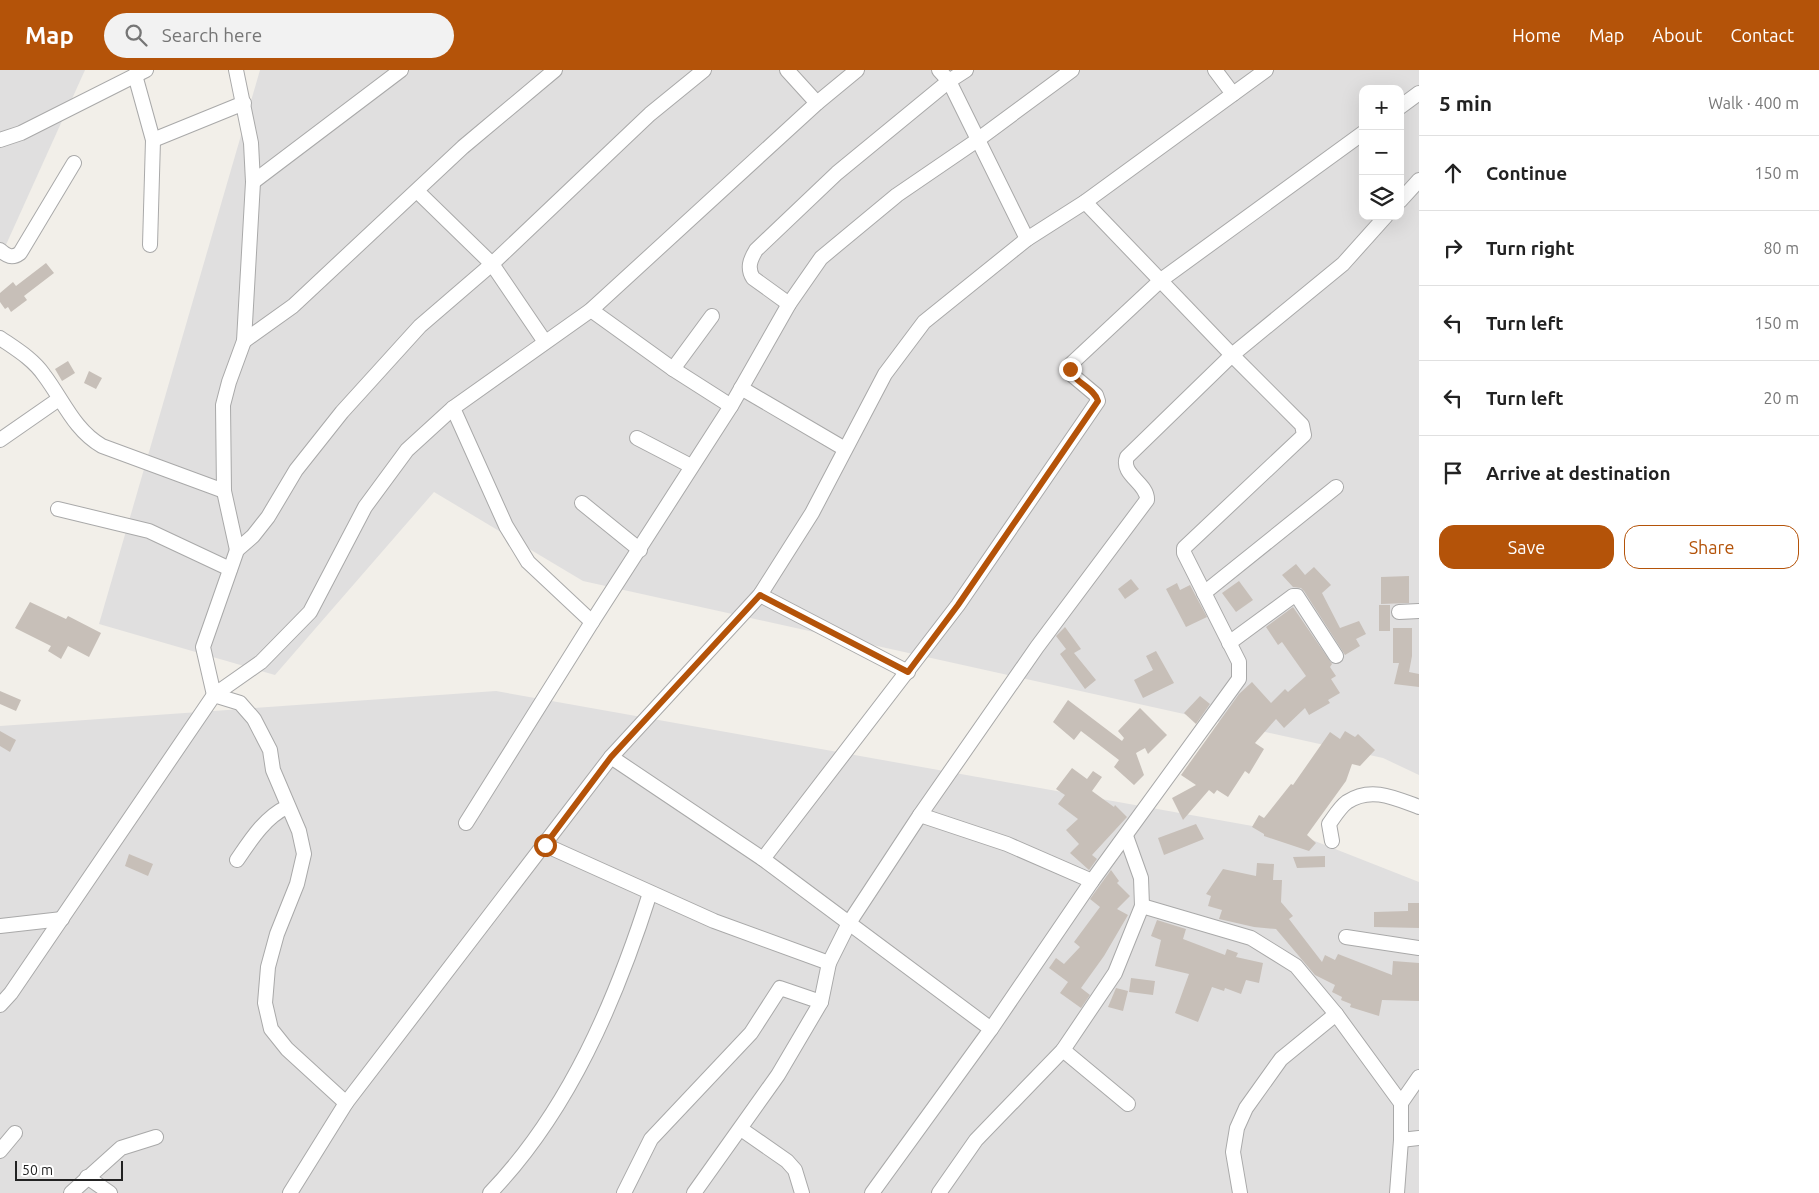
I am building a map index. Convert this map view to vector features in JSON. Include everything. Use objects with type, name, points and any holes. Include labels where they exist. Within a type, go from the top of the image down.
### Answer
[{"type":"street","points":[[236,70],[251,143],[253,182],[244,341],[228,382],[223,405],[224,491],[237,550]]},
{"type":"street","points":[[253,182],[401,70]]},
{"type":"street","points":[[244,341],[293,306],[463,147],[555,70]]},
{"type":"street","points":[[214,695],[203,647],[230,569],[237,550],[253,536],[268,517],[296,470],[342,412],[420,326],[492,264],[650,114],[704,70]]},
{"type":"street","points":[[787,70],[816,103]]},
{"type":"street","points":[[0,1005],[12,993],[214,695],[261,662],[310,612],[365,507],[407,450],[453,408],[591,310],[816,103],[857,70]]},
{"type":"street","points":[[939,70],[948,81],[976,141],[1027,239]]},
{"type":"street","points":[[789,304],[750,274],[750,260],[756,250],[836,173],[948,81],[966,70]]},
{"type":"street","points":[[466,823],[592,622],[640,550],[691,466],[731,406],[789,304],[821,258],[897,194],[976,141],[1072,70]]},
{"type":"street","points":[[1215,70],[1233,94]]},
{"type":"street","points":[[290,1193],[346,1103],[611,757],[760,595],[812,513],[885,374],[924,322],[1027,239],[1085,202],[1266,70]]},
{"type":"street","points":[[0,140],[21,133],[141,73],[153,140],[150,245]]},
{"type":"street","points":[[1404,104],[1419,94]]},
{"type":"street","points":[[153,140],[244,103]]},
{"type":"street","points":[[763,859],[958,605],[1098,401],[1096,395],[1071,374],[1071,364],[1161,280],[1359,136]]},
{"type":"street","points":[[0,250],[9,257],[15,257],[20,253],[74,163]]},
{"type":"street","points":[[1404,197],[1419,180]]},
{"type":"street","points":[[417,191],[492,264],[545,342]]},
{"type":"street","points":[[872,1193],[991,1029],[1092,881],[1239,680],[1238,662],[1184,553],[1186,544],[1304,435],[1302,424],[1232,355],[1085,202]]},
{"type":"street","points":[[694,1193],[778,1075],[821,1002],[829,963],[849,923],[920,815],[1037,647],[1146,500],[1145,492],[1126,468],[1125,463],[1128,457],[1232,355],[1343,264],[1382,220]]},
{"type":"street","points":[[591,310],[673,369],[731,406]]},
{"type":"street","points":[[673,369],[712,316]]},
{"type":"street","points":[[0,338],[34,363],[78,428],[89,439],[102,446],[224,491]]},
{"type":"street","points":[[741,388],[845,449]]},
{"type":"street","points":[[0,440],[59,399]]},
{"type":"street","points":[[453,408],[506,526],[528,562],[592,622]]},
{"type":"street","points":[[637,438],[691,466]]},
{"type":"street","points":[[1204,593],[1336,487]]},
{"type":"street","points":[[582,504],[640,550]]},
{"type":"street","points":[[58,509],[149,531],[230,569]]},
{"type":"street","points":[[760,595],[908,672]]},
{"type":"street","points":[[1229,642],[1293,596],[1297,596],[1336,656]]},
{"type":"street","points":[[1399,612],[1419,611]]},
{"type":"street","points":[[214,695],[240,703],[254,719],[270,750],[273,770],[287,807],[299,831],[304,854],[297,884],[275,942],[268,967],[265,1003],[271,1029],[288,1049],[346,1103]]},
{"type":"street","points":[[611,757],[763,859],[991,1029]]},
{"type":"street","points":[[1332,841],[1329,824],[1346,803],[1368,793],[1389,796],[1419,807]]},
{"type":"street","points":[[237,860],[263,826],[278,811],[287,807]]},
{"type":"street","points":[[920,815],[1007,844],[1092,881]]},
{"type":"street","points":[[939,1193],[976,1140],[1063,1050],[1115,973],[1142,906],[1142,878],[1126,836]]},
{"type":"street","points":[[545,845],[714,921],[829,963]]},
{"type":"street","points":[[490,1193],[513,1169],[573,1079],[628,962],[650,893]]},
{"type":"street","points":[[1142,906],[1251,938],[1296,966],[1336,1014],[1401,1103]]},
{"type":"street","points":[[0,926],[62,919]]},
{"type":"street","points":[[1346,937],[1419,948]]},
{"type":"street","points":[[624,1193],[651,1138],[751,1033],[780,988],[821,1002]]},
{"type":"street","points":[[1238,1192],[1233,1152],[1237,1128],[1246,1108],[1281,1059],[1336,1014]]},
{"type":"street","points":[[1063,1050],[1128,1104]]},
{"type":"street","points":[[1397,1193],[1401,1140],[1401,1103],[1419,1077]]},
{"type":"street","points":[[741,1129],[787,1160],[794,1170],[802,1193]]},
{"type":"street","points":[[0,1151],[15,1133]]},
{"type":"street","points":[[71,1193],[121,1148],[156,1137]]},
{"type":"street","points":[[1401,1140],[1419,1138]]},
{"type":"street","points":[[87,1177],[110,1193]]},
{"type":"shaded area","points":[[0,70],[85,70],[0,258]]},
{"type":"shaded area","points":[[260,70],[1419,70],[1419,775],[1383,758],[583,581],[434,492],[275,675],[99,624]]},
{"type":"shaded area","points":[[496,691],[1297,834],[1419,882],[1419,1193],[0,1193],[0,726]]},
{"type":"building","points":[[46,263],[54,273],[24,296],[27,300],[11,312],[8,307],[5,309],[0,302],[0,293],[13,282],[16,286]]},
{"type":"building","points":[[68,361],[75,373],[62,381],[55,369]]},
{"type":"building","points":[[89,371],[102,378],[96,389],[84,383]]},
{"type":"building","points":[[1296,564],[1305,575],[1314,567],[1331,585],[1322,593],[1340,628],[1359,621],[1366,634],[1356,639],[1360,646],[1345,655],[1304,591],[1301,588],[1293,587],[1282,575]]},
{"type":"building","points":[[1409,576],[1409,603],[1381,604],[1381,577]]},
{"type":"building","points":[[1131,579],[1139,589],[1125,599],[1118,589]]},
{"type":"building","points":[[1239,581],[1253,600],[1236,612],[1222,593]]},
{"type":"building","points":[[1177,583],[1180,590],[1190,585],[1207,617],[1186,627],[1166,589]]},
{"type":"building","points":[[30,602],[66,619],[68,616],[101,633],[89,657],[68,646],[61,659],[48,651],[51,646],[15,628]]},
{"type":"building","points":[[1379,605],[1390,605],[1390,631],[1379,631]]},
{"type":"building","points":[[1293,607],[1332,664],[1330,667],[1336,676],[1331,679],[1340,693],[1328,700],[1330,703],[1309,715],[1305,708],[1284,728],[1276,719],[1255,743],[1264,749],[1249,774],[1245,771],[1228,797],[1217,790],[1214,794],[1209,790],[1183,820],[1172,798],[1196,785],[1181,775],[1239,694],[1252,682],[1271,703],[1285,689],[1288,692],[1306,676],[1282,642],[1278,645],[1266,627]]},
{"type":"building","points":[[1065,627],[1081,649],[1074,653],[1096,680],[1085,689],[1060,654],[1066,649],[1056,636]]},
{"type":"building","points":[[1393,628],[1412,628],[1412,656],[1409,672],[1419,674],[1419,687],[1394,684],[1399,663],[1393,663]]},
{"type":"building","points":[[1156,651],[1174,683],[1143,698],[1134,680],[1153,670],[1146,656]]},
{"type":"building","points":[[0,691],[21,700],[16,711],[0,704]]},
{"type":"building","points":[[1200,696],[1210,704],[1196,724],[1184,713]]},
{"type":"building","points":[[1068,700],[1122,741],[1124,738],[1118,731],[1140,708],[1167,735],[1148,754],[1145,748],[1136,753],[1144,775],[1134,785],[1114,767],[1119,760],[1081,731],[1074,740],[1053,722]]},
{"type":"building","points":[[0,731],[16,740],[10,752],[0,746]]},
{"type":"building","points":[[1345,731],[1355,737],[1358,734],[1375,750],[1360,766],[1352,764],[1346,781],[1307,835],[1316,843],[1309,851],[1264,836],[1264,834],[1252,827],[1259,815],[1264,818],[1291,784],[1293,785],[1330,732],[1340,739]]},
{"type":"building","points":[[1072,768],[1087,779],[1093,771],[1102,777],[1092,791],[1114,807],[1115,805],[1127,817],[1092,855],[1097,859],[1089,870],[1070,853],[1079,844],[1066,830],[1078,819],[1058,804],[1065,795],[1056,789]]},
{"type":"building","points":[[1196,824],[1204,839],[1164,855],[1158,838]]},
{"type":"building","points":[[129,854],[153,864],[148,876],[125,866]]},
{"type":"building","points":[[1325,856],[1325,867],[1297,868],[1293,857]]},
{"type":"building","points":[[1257,863],[1274,864],[1273,880],[1282,880],[1281,902],[1293,916],[1289,919],[1322,962],[1325,955],[1335,960],[1338,954],[1392,975],[1393,961],[1419,963],[1419,1001],[1382,1000],[1379,1016],[1350,1007],[1351,1004],[1341,1000],[1342,997],[1332,992],[1335,985],[1315,975],[1276,929],[1254,927],[1219,919],[1222,910],[1208,906],[1211,896],[1206,894],[1223,869],[1256,876]]},
{"type":"building","points":[[1111,870],[1119,881],[1117,883],[1130,896],[1117,909],[1128,915],[1104,956],[1081,988],[1090,995],[1081,1008],[1060,993],[1068,982],[1049,968],[1056,958],[1064,964],[1080,947],[1074,942],[1100,907],[1090,899]]},
{"type":"building","points":[[1408,903],[1419,903],[1419,928],[1374,927],[1374,912],[1408,911]]},
{"type":"building","points":[[1157,920],[1186,929],[1183,939],[1225,955],[1227,949],[1238,953],[1236,957],[1263,963],[1259,983],[1246,980],[1241,994],[1225,988],[1224,991],[1212,987],[1198,1022],[1175,1013],[1189,974],[1155,966],[1161,940],[1151,936]]},
{"type":"building","points":[[1131,978],[1155,981],[1153,995],[1129,992]]},
{"type":"building","points":[[1116,988],[1128,991],[1123,1011],[1108,1007]]},
{"type":"route","points":[[545,845],[611,757],[760,595],[908,672],[958,605],[1098,401],[1096,395],[1071,374],[1070,369]]}]
